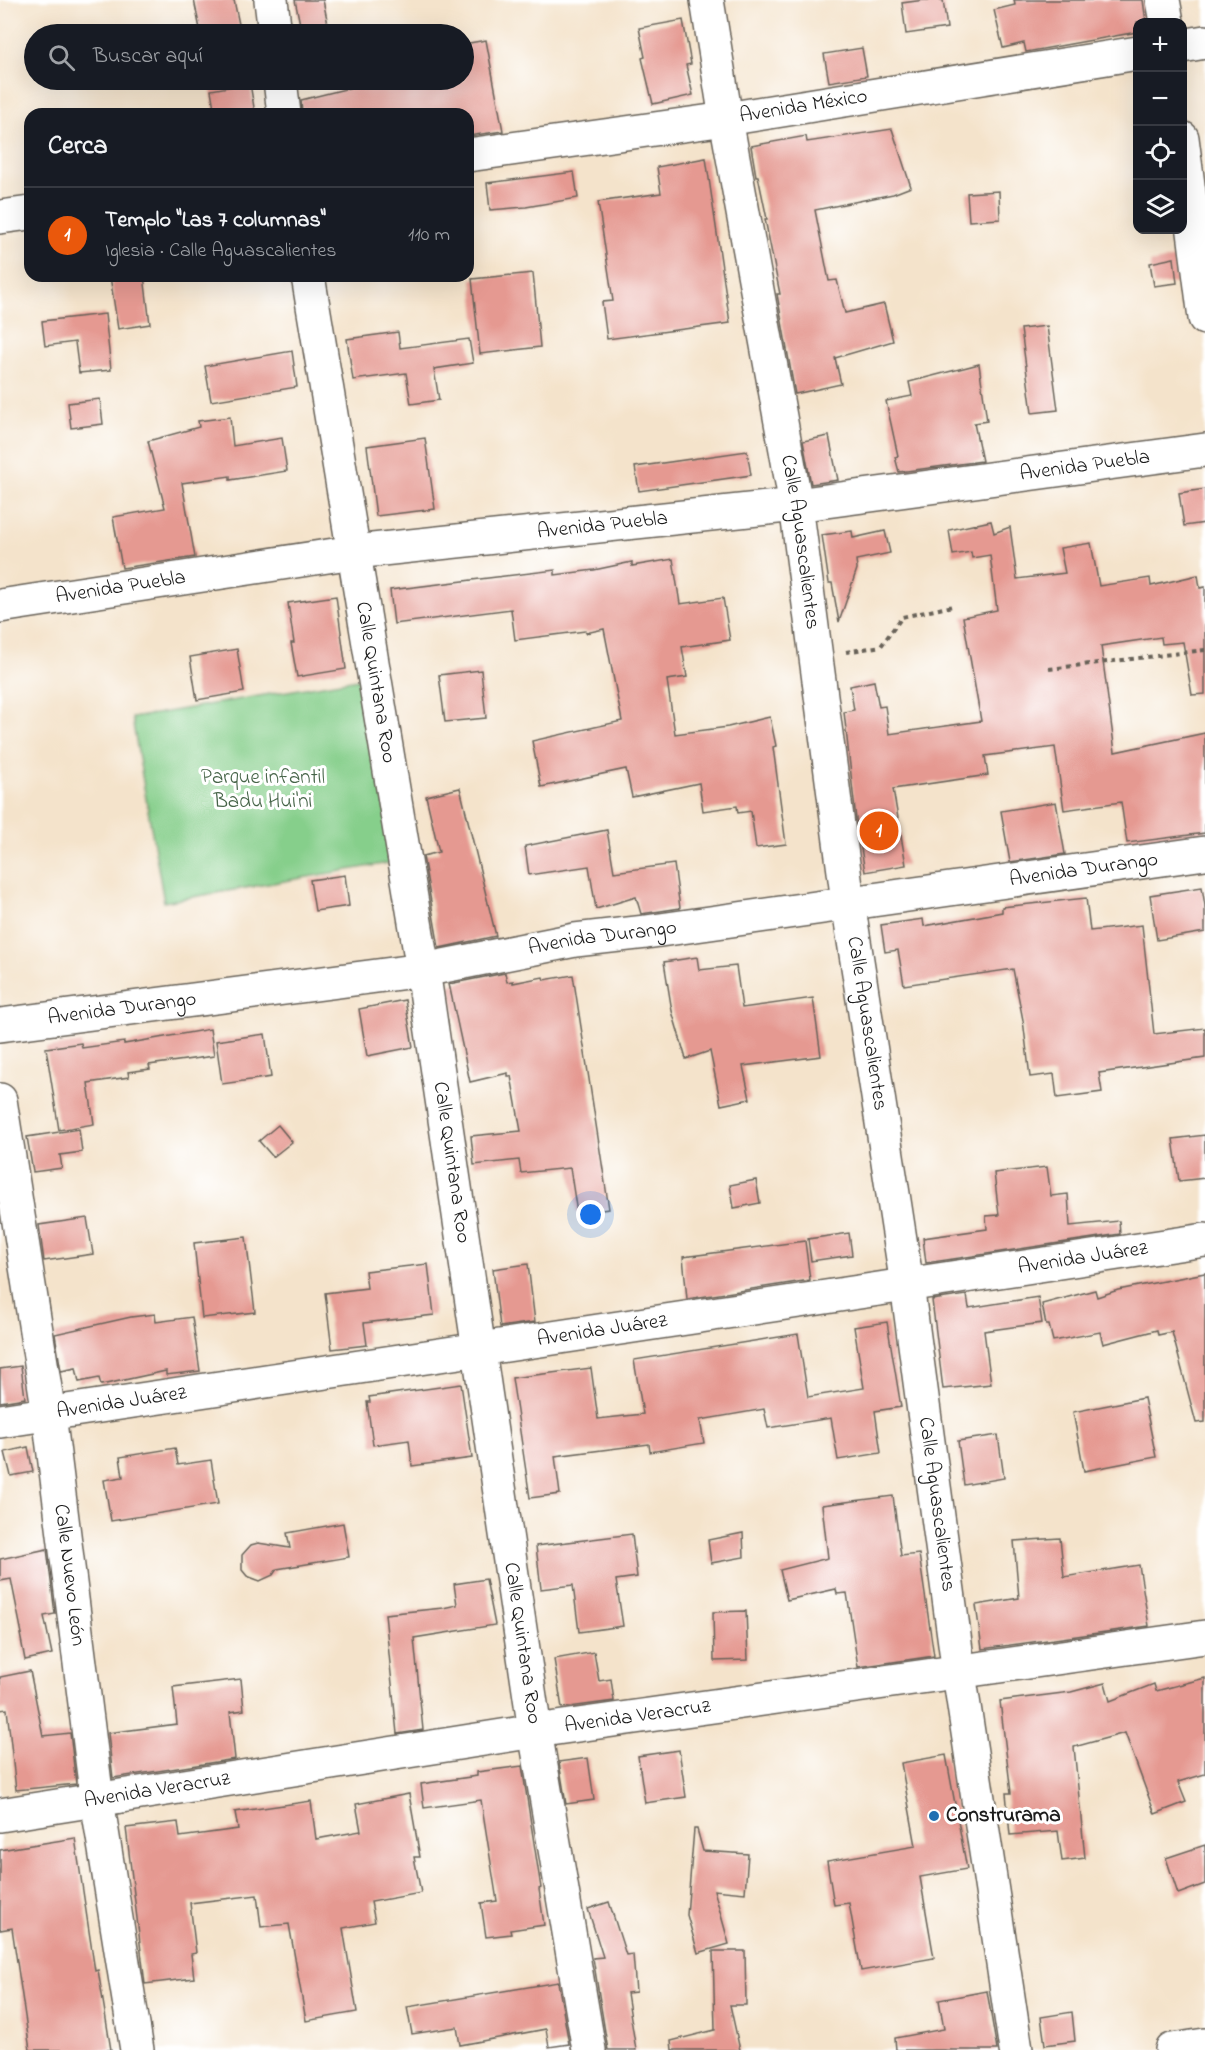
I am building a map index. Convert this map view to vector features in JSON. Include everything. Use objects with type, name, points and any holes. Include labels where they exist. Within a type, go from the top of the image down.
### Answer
[{"type":"street","points":[[271,0],[274,24]]},
{"type":"street","name":"Calle Aguascalientes","points":[[707,0],[726,119],[796,505],[848,902],[907,1285],[959,1673],[1016,2050]]},
{"type":"street","points":[[1163,0],[1166,18]]},
{"type":"street","points":[[1187,45],[1205,42]]},
{"type":"street","name":"Avenida México","points":[[474,154],[726,119],[1133,54]]},
{"type":"street","points":[[281,90],[283,108]]},
{"type":"street","points":[[1187,177],[1205,318]]},
{"type":"street","points":[[0,217],[24,214]]},
{"type":"street","name":"Calle Quintana Roo","points":[[309,282],[423,970],[535,1731],[589,2050]]},
{"type":"street","name":"Avenida Puebla","points":[[0,606],[354,552],[796,505],[1205,450]]},
{"type":"street","name":"Avenida Durango","points":[[0,1025],[423,970],[575,940],[1205,853]]},
{"type":"street","name":"Calle Nuevo León","points":[[0,1101],[49,1414],[97,1800],[137,2050]]},
{"type":"street","name":"Avenida Juárez","points":[[0,1421],[1205,1240]]},
{"type":"street","name":"Avenida Veracruz","points":[[0,1815],[535,1731],[1205,1637]]},
{"type":"street","points":[[1172,2050],[1205,2045]]},
{"type":"path","points":[[816,658],[881,646],[902,617],[953,606]]},
{"type":"path","points":[[1048,669],[1205,650]]},
{"type":"green space","name":"Parque infantil Badu Hui'ni","points":[[363,678],[395,862],[164,902],[132,718]]},
{"type":"building","points":[[194,0],[234,0],[239,24],[199,24]]},
{"type":"building","points":[[295,0],[323,0],[328,24],[300,24]]},
{"type":"building","points":[[943,0],[947,28],[906,34],[902,3]]},
{"type":"building","points":[[1014,0],[1143,0],[1145,18],[1133,18],[1133,33],[1026,52],[1024,43],[1003,48],[994,10],[1015,5]]},
{"type":"building","points":[[683,20],[691,64],[686,65],[693,95],[653,104],[642,58],[645,57],[639,28]]},
{"type":"building","points":[[486,40],[503,131],[474,135],[474,108],[302,108],[301,100],[341,90],[474,90],[474,42]]},
{"type":"building","points":[[862,48],[867,76],[829,82],[824,54]]},
{"type":"building","points":[[211,90],[251,90],[254,108],[214,108]]},
{"type":"building","points":[[892,129],[911,187],[893,194],[815,210],[829,281],[837,280],[845,313],[884,304],[893,341],[835,358],[841,384],[795,394],[777,294],[780,294],[765,219],[767,219],[751,146],[806,136],[807,142]]},
{"type":"building","points":[[706,158],[730,323],[607,339],[602,302],[613,301],[598,202],[661,193],[657,167]]},
{"type":"building","points":[[574,172],[578,198],[526,207],[490,210],[487,183]]},
{"type":"building","points":[[999,191],[1000,219],[969,221],[967,193]]},
{"type":"building","points":[[1174,258],[1177,283],[1154,286],[1150,263]]},
{"type":"building","points":[[533,273],[540,347],[480,354],[472,282],[474,279]]},
{"type":"building","points":[[111,282],[145,282],[150,324],[118,329]]},
{"type":"building","points":[[105,314],[111,370],[79,373],[75,342],[45,346],[42,321]]},
{"type":"building","points":[[1047,326],[1058,410],[1032,413],[1021,329]]},
{"type":"building","points":[[398,332],[400,348],[469,339],[473,363],[434,369],[439,400],[411,404],[406,373],[353,380],[347,339]]},
{"type":"building","points":[[292,351],[297,387],[211,401],[205,366]]},
{"type":"building","points":[[979,364],[987,421],[974,423],[982,461],[899,472],[895,457],[898,456],[886,401],[912,396],[909,382]]},
{"type":"building","points":[[100,399],[103,424],[71,428],[68,403]]},
{"type":"building","points":[[230,417],[233,446],[282,438],[287,471],[230,480],[230,476],[182,483],[195,557],[122,568],[113,517],[165,508],[148,441],[199,427],[198,421]]},
{"type":"building","points":[[829,436],[838,480],[811,484],[803,441]]},
{"type":"building","points":[[425,438],[435,509],[376,516],[367,446]]},
{"type":"building","points":[[747,451],[751,475],[639,491],[635,467]]},
{"type":"building","points":[[1205,489],[1205,523],[1184,526],[1179,493]]},
{"type":"building","points":[[991,521],[994,533],[1010,527],[1017,579],[1065,573],[1060,548],[1091,543],[1099,586],[1150,578],[1151,586],[1198,575],[1200,588],[1205,587],[1205,694],[1192,695],[1183,642],[1162,644],[1161,637],[1101,646],[1115,752],[1205,733],[1205,833],[1127,843],[1121,802],[1064,810],[1055,747],[985,756],[988,775],[893,789],[906,865],[865,872],[856,819],[844,712],[854,710],[850,686],[874,681],[879,707],[885,706],[889,734],[981,721],[963,617],[997,610],[990,555],[972,558],[971,552],[953,555],[949,530]]},
{"type":"building","points":[[852,531],[853,538],[885,531],[890,553],[856,560],[857,569],[839,622],[832,583],[829,583],[822,535]]},
{"type":"building","points":[[673,559],[680,604],[723,598],[730,640],[682,647],[687,677],[667,680],[675,734],[728,727],[770,717],[776,746],[773,747],[786,844],[756,848],[751,811],[738,813],[737,806],[703,811],[699,783],[632,797],[626,769],[541,787],[532,741],[622,721],[604,629],[515,640],[511,609],[394,624],[390,590],[555,570],[555,575],[632,562],[632,566]]},
{"type":"building","points":[[336,596],[346,669],[297,677],[291,643],[294,643],[288,603]]},
{"type":"building","points":[[237,649],[244,692],[197,700],[190,657]]},
{"type":"building","points":[[481,670],[486,718],[445,722],[439,675]]},
{"type":"building","points":[[460,788],[496,936],[439,948],[423,856],[439,852],[426,796]]},
{"type":"building","points":[[1056,802],[1065,854],[1010,862],[1001,811]]},
{"type":"building","points":[[607,830],[614,872],[674,864],[680,908],[641,914],[636,897],[596,909],[589,866],[529,875],[525,846]]},
{"type":"building","points":[[345,875],[349,906],[315,911],[310,880]]},
{"type":"building","points":[[1202,887],[1205,932],[1157,940],[1150,895]]},
{"type":"building","points":[[1086,898],[1090,931],[1142,925],[1154,1034],[1205,1028],[1205,1058],[1099,1073],[1102,1092],[1057,1098],[1054,1074],[1030,1077],[1023,1020],[1013,969],[904,985],[898,950],[885,952],[881,925],[923,919],[924,926],[1002,912],[1002,907]]},
{"type":"building","points":[[697,957],[699,970],[736,966],[742,1008],[813,998],[821,1056],[743,1066],[750,1099],[721,1105],[710,1051],[686,1059],[672,1011],[664,962]]},
{"type":"building","points":[[505,973],[507,982],[513,981],[513,983],[543,977],[544,980],[573,975],[609,1209],[577,1213],[570,1168],[521,1173],[519,1160],[474,1165],[471,1136],[521,1131],[511,1076],[508,1076],[508,1073],[470,1082],[449,984]]},
{"type":"building","points":[[405,1000],[413,1047],[367,1056],[359,1009]]},
{"type":"building","points":[[210,1029],[214,1056],[149,1065],[150,1069],[128,1072],[129,1077],[88,1083],[94,1124],[59,1130],[46,1048],[81,1043],[82,1048],[124,1042],[124,1044]]},
{"type":"building","points":[[265,1034],[271,1077],[222,1084],[216,1041]]},
{"type":"building","points":[[278,1125],[292,1142],[273,1157],[259,1141]]},
{"type":"building","points":[[79,1129],[82,1152],[60,1155],[62,1168],[33,1172],[27,1137]]},
{"type":"building","points":[[1205,1135],[1205,1178],[1179,1181],[1173,1139]]},
{"type":"building","points":[[1047,1167],[1051,1196],[1068,1194],[1070,1226],[1119,1221],[1120,1234],[926,1263],[923,1238],[987,1229],[986,1216],[999,1215],[994,1173]]},
{"type":"building","points":[[756,1180],[760,1203],[734,1208],[730,1185]]},
{"type":"building","points":[[87,1218],[93,1254],[44,1261],[39,1225]]},
{"type":"building","points":[[849,1233],[852,1255],[811,1261],[808,1239]]},
{"type":"building","points":[[246,1237],[255,1312],[202,1318],[194,1243]]},
{"type":"building","points":[[805,1241],[810,1280],[687,1299],[683,1257]]},
{"type":"building","points":[[428,1264],[434,1315],[364,1323],[367,1345],[332,1349],[325,1293],[367,1288],[365,1271]]},
{"type":"building","points":[[528,1264],[535,1322],[500,1327],[493,1269]]},
{"type":"building","points":[[1205,1273],[1205,1422],[1196,1423],[1172,1332],[1158,1335],[1157,1330],[1103,1344],[1100,1332],[1053,1341],[1049,1325],[1046,1325],[1042,1304],[1095,1290],[1097,1297],[1118,1290]]},
{"type":"building","points":[[967,1295],[969,1308],[1038,1297],[1042,1323],[984,1331],[991,1384],[943,1389],[932,1300]]},
{"type":"building","points":[[155,1314],[156,1322],[192,1317],[200,1371],[166,1375],[166,1371],[101,1385],[99,1378],[79,1382],[76,1368],[61,1371],[55,1334]]},
{"type":"building","points":[[887,1322],[901,1407],[875,1411],[881,1453],[838,1460],[831,1418],[768,1428],[764,1409],[700,1420],[704,1443],[650,1452],[649,1444],[555,1456],[560,1494],[530,1498],[512,1378],[591,1368],[598,1419],[643,1414],[634,1360],[798,1334],[808,1397],[864,1388],[854,1327]]},
{"type":"building","points":[[21,1366],[25,1398],[0,1402],[0,1369]]},
{"type":"building","points":[[461,1384],[472,1458],[412,1466],[409,1440],[373,1445],[367,1402],[370,1402],[369,1397]]},
{"type":"building","points":[[1144,1398],[1156,1457],[1084,1471],[1073,1412]]},
{"type":"building","points":[[998,1435],[1004,1478],[964,1485],[958,1441]]},
{"type":"building","points":[[28,1447],[33,1472],[11,1476],[5,1452]]},
{"type":"building","points":[[175,1448],[178,1465],[211,1460],[218,1504],[111,1521],[104,1480],[123,1477],[120,1457]]},
{"type":"building","points":[[893,1496],[901,1556],[919,1554],[934,1656],[858,1667],[847,1593],[837,1594],[836,1589],[787,1600],[780,1570],[828,1558],[822,1505]]},
{"type":"building","points":[[343,1523],[349,1557],[277,1569],[273,1575],[260,1581],[247,1576],[242,1570],[242,1555],[251,1545],[258,1543],[290,1548],[287,1533]]},
{"type":"building","points":[[743,1533],[744,1557],[711,1563],[708,1540]]},
{"type":"building","points":[[632,1534],[637,1577],[616,1580],[623,1626],[579,1632],[573,1585],[541,1589],[536,1546]]},
{"type":"building","points":[[1060,1538],[1064,1577],[1139,1565],[1149,1626],[982,1649],[976,1605],[1019,1598],[1014,1541]]},
{"type":"building","points":[[47,1549],[55,1614],[44,1616],[52,1654],[25,1660],[11,1579],[0,1581],[0,1559]]},
{"type":"building","points":[[486,1579],[495,1625],[414,1638],[423,1730],[397,1734],[385,1614],[457,1605],[454,1584]]},
{"type":"building","points":[[746,1611],[748,1660],[714,1661],[713,1612]]},
{"type":"building","points":[[594,1652],[599,1681],[611,1679],[614,1701],[562,1708],[554,1659]]},
{"type":"building","points":[[30,1671],[43,1736],[70,1733],[76,1784],[16,1790],[7,1709],[0,1710],[0,1677]]},
{"type":"building","points":[[1205,1678],[1205,1774],[1178,1782],[1186,1802],[1155,1814],[1125,1733],[1074,1747],[1085,1858],[1062,1861],[1058,1831],[1010,1835],[1006,1793],[1011,1793],[1000,1701],[1071,1692],[1105,1683],[1110,1701],[1154,1684],[1156,1691]]},
{"type":"building","points":[[241,1679],[244,1710],[230,1712],[235,1759],[113,1778],[108,1733],[177,1724],[173,1687]]},
{"type":"building","points":[[679,1750],[686,1797],[645,1803],[638,1756]]},
{"type":"building","points":[[946,1755],[967,1869],[920,1877],[934,1958],[861,1971],[849,1903],[834,1905],[827,1861],[916,1846],[901,1763]]},
{"type":"building","points":[[588,1758],[594,1800],[566,1804],[559,1762]]},
{"type":"building","points":[[522,1766],[541,1888],[539,1889],[544,1925],[510,1930],[511,1934],[486,1937],[481,1903],[497,1901],[481,1800],[424,1808],[421,1784],[477,1776],[477,1772]]},
{"type":"building","points":[[409,1794],[420,1857],[414,1857],[421,1893],[371,1902],[375,1922],[343,1928],[357,2012],[306,2021],[289,1924],[261,1927],[257,1895],[190,1903],[196,1953],[191,1954],[194,1978],[145,1984],[126,1828],[178,1822],[180,1837],[238,1829],[235,1812],[311,1801],[316,1839],[361,1831],[356,1804]]},
{"type":"building","points":[[694,1829],[697,1829],[703,1851],[748,1854],[745,1893],[714,1890],[729,1944],[698,1953],[687,1915]]},
{"type":"building","points":[[75,1838],[95,1971],[98,1970],[111,2050],[30,2050],[12,1928],[0,1930],[0,1850]]},
{"type":"building","points":[[1205,1845],[1205,1884],[1178,1894],[1166,1858]]},
{"type":"building","points":[[609,1902],[626,1955],[633,1954],[636,1992],[627,1993],[636,2050],[608,2050],[593,1958],[603,1957],[588,1909]]},
{"type":"building","points":[[713,1951],[745,1951],[746,2005],[730,2005],[740,2050],[672,2050],[671,2041],[715,2030]]},
{"type":"building","points":[[558,1982],[569,2044],[549,2047],[546,2029],[460,2045],[457,2027],[412,2034],[407,2007]]},
{"type":"building","points":[[987,1991],[997,2050],[896,2050],[895,2038],[944,2029],[939,2000]]},
{"type":"building","points":[[1072,2012],[1075,2041],[1045,2045],[1041,2017]]},
{"type":"place","name":"Templo \"Las 7 columnas\"","points":[[879,831]]},
{"type":"place","name":"Construrama","points":[[934,1816]]}]
